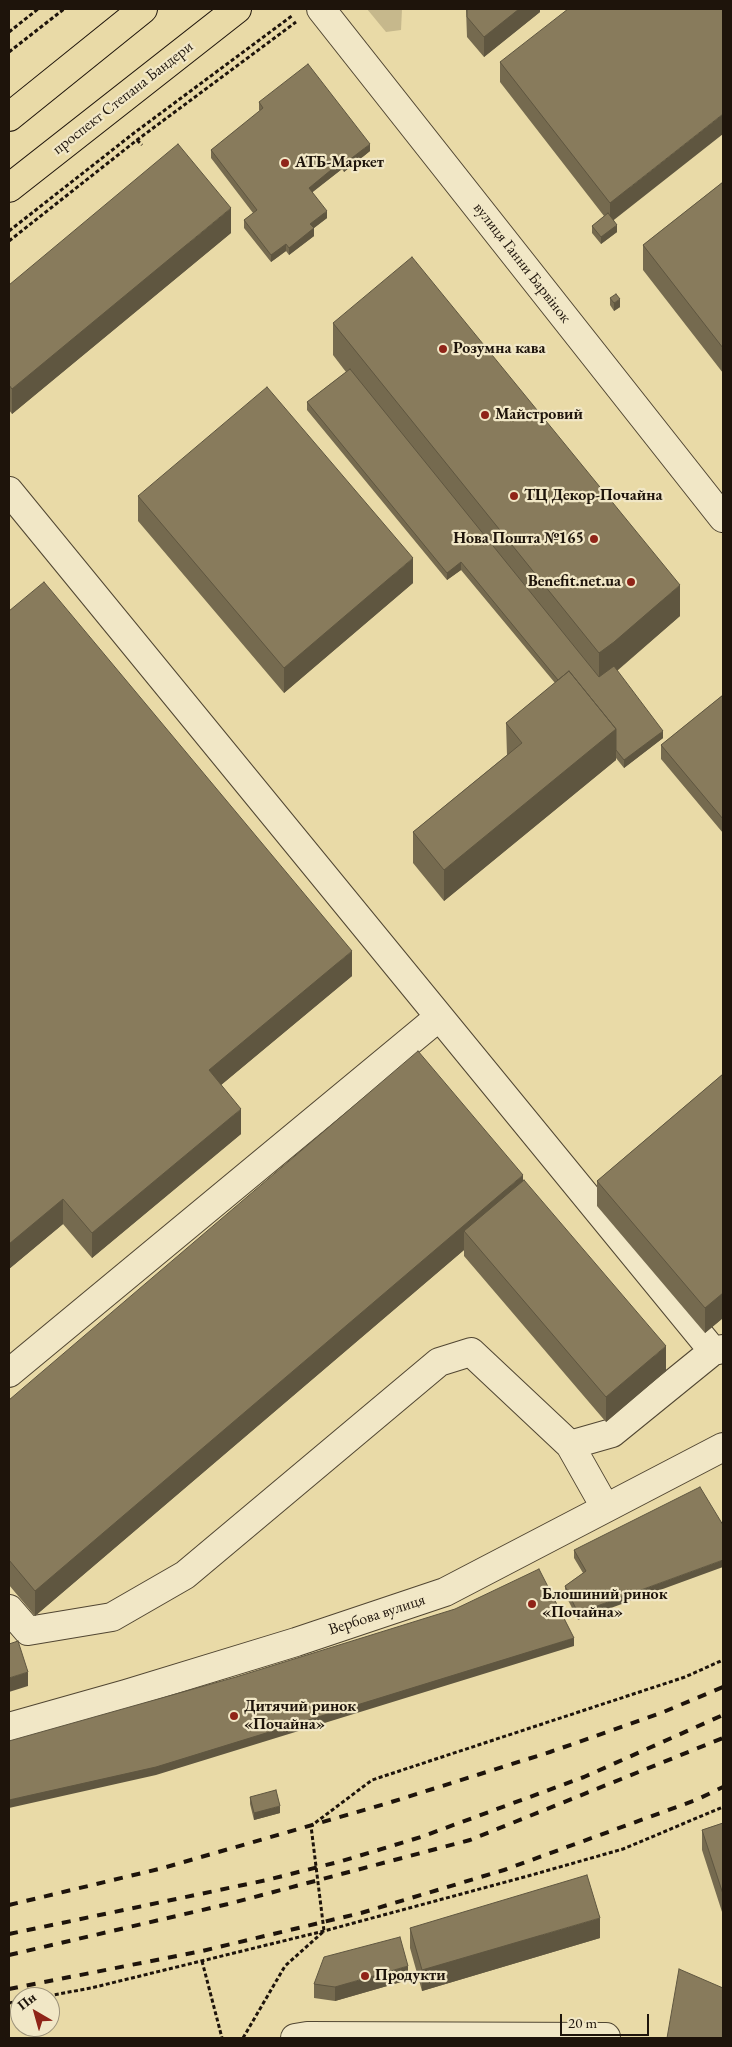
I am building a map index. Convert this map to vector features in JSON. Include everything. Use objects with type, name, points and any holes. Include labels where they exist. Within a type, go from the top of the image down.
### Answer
[{"type":"main road","points":[[9,117],[143,9]]},
{"type":"main road","name":"проспект Степана Бандери","points":[[9,188],[237,9]]},
{"type":"street","name":"вулиця Ганни Барвінок","points":[[310,14],[723,518]]},
{"type":"street","points":[[14,508],[718,1350],[612,1433],[570,1445]]},
{"type":"street","points":[[9,1373],[439,1017]]},
{"type":"street","points":[[9,1609],[28,1630],[112,1617],[185,1575],[438,1362],[471,1352],[570,1445],[606,1508]]},
{"type":"street","name":"Вербова вулиця","points":[[9,1727],[268,1651],[445,1592],[723,1447]]},
{"type":"street","points":[[295,2038],[307,2036],[606,2037]]},
{"type":"path","points":[[9,32],[38,9]]},
{"type":"path","points":[[9,52],[64,9]]},
{"type":"path","points":[[9,241],[138,140],[310,14]]},
{"type":"path","points":[[9,231],[134,133],[293,15]]},
{"type":"path","points":[[138,140],[142,145]]},
{"type":"path","points":[[324,1931],[311,1826],[372,1780],[685,1678],[723,1660]]},
{"type":"path","points":[[60,1994],[91,1988],[324,1931],[623,1848],[723,1807]]},
{"type":"path","points":[[243,2038],[284,1966],[324,1931]]},
{"type":"path","points":[[202,1961],[222,2038]]},
{"type":"shaded area","points":[[367,9],[402,9],[401,30],[386,32]]},
{"type":"building","points":[[467,9],[519,9],[484,37],[467,17]]},
{"type":"building","points":[[568,9],[723,9],[723,114],[610,203],[500,62]]},
{"type":"building","name":"АТБ-Маркет","points":[[308,64],[370,144],[344,164],[342,161],[309,188],[327,211],[310,224],[314,228],[289,248],[286,244],[271,255],[244,220],[257,210],[211,150],[263,108],[259,102]]},
{"type":"building","points":[[178,144],[231,208],[12,389],[9,385],[9,285]]},
{"type":"building","points":[[723,182],[723,348],[643,245]]},
{"type":"building","points":[[608,213],[617,225],[601,237],[592,226]]},
{"type":"building","name":"ТЦ Декор-Почайна","points":[[412,257],[680,585],[599,653],[333,323]]},
{"type":"building","points":[[616,294],[620,299],[614,303],[610,298]]},
{"type":"building","points":[[350,369],[599,677],[614,666],[663,731],[624,760],[616,750],[616,729],[569,671],[558,680],[461,562],[447,573],[307,402]]},
{"type":"building","points":[[267,387],[413,558],[284,668],[138,496]]},
{"type":"building","points":[[44,582],[352,951],[209,1070],[241,1109],[92,1233],[63,1199],[9,1244],[9,611]]},
{"type":"building","points":[[569,671],[616,729],[444,870],[413,832],[522,743],[506,723]]},
{"type":"building","points":[[723,695],[723,819],[661,745]]},
{"type":"building","points":[[418,1051],[523,1175],[35,1591],[9,1560],[9,1400]]},
{"type":"building","points":[[723,1074],[723,1293],[705,1308],[597,1181]]},
{"type":"building","points":[[524,1180],[666,1346],[606,1397],[464,1231]]},
{"type":"building","points":[[700,1487],[723,1525],[723,1560],[578,1613],[565,1586],[586,1571],[574,1550]]},
{"type":"building","name":"Дитячий ринок «Почайна»","points":[[539,1569],[574,1638],[156,1767],[9,1800],[9,1741],[236,1677],[455,1609]]},
{"type":"building","points":[[18,1641],[28,1672],[9,1678],[9,1644]]},
{"type":"building","points":[[276,1790],[280,1806],[254,1813],[250,1797]]},
{"type":"building","points":[[723,1823],[723,1894],[702,1830]]},
{"type":"building","points":[[587,1875],[600,1918],[422,1970],[410,1928]]},
{"type":"building","points":[[400,1937],[408,1966],[335,1987],[314,1984],[324,1957]]},
{"type":"building","points":[[679,1969],[723,1988],[723,2038],[667,2038]]},
{"type":"railway","points":[[9,1905],[163,1868],[385,1804],[550,1752],[661,1713],[723,1687]]},
{"type":"railway","points":[[9,1934],[267,1880],[342,1861],[421,1837],[584,1777],[723,1715]]},
{"type":"railway","points":[[9,1955],[228,1904],[470,1840],[723,1738]]},
{"type":"railway","points":[[9,1989],[202,1951],[361,1913],[504,1870],[696,1800],[723,1787]]},
{"type":"place","name":"АТБ-Маркет","points":[[285,163]]},
{"type":"place","name":"Розумна кава","points":[[443,349]]},
{"type":"place","name":"Майстровий","points":[[485,415]]},
{"type":"place","name":"ТЦ Декор-Почайна","points":[[514,496]]},
{"type":"place","name":"Нова Пошта №165","points":[[594,539]]},
{"type":"place","name":"Benefit.net.ua","points":[[631,582]]},
{"type":"place","name":"Блошиний ринок «Почайна»","points":[[532,1604]]},
{"type":"place","name":"Дитячий ринок «Почайна»","points":[[234,1716]]},
{"type":"place","name":"Продукти","points":[[365,1976]]}]
